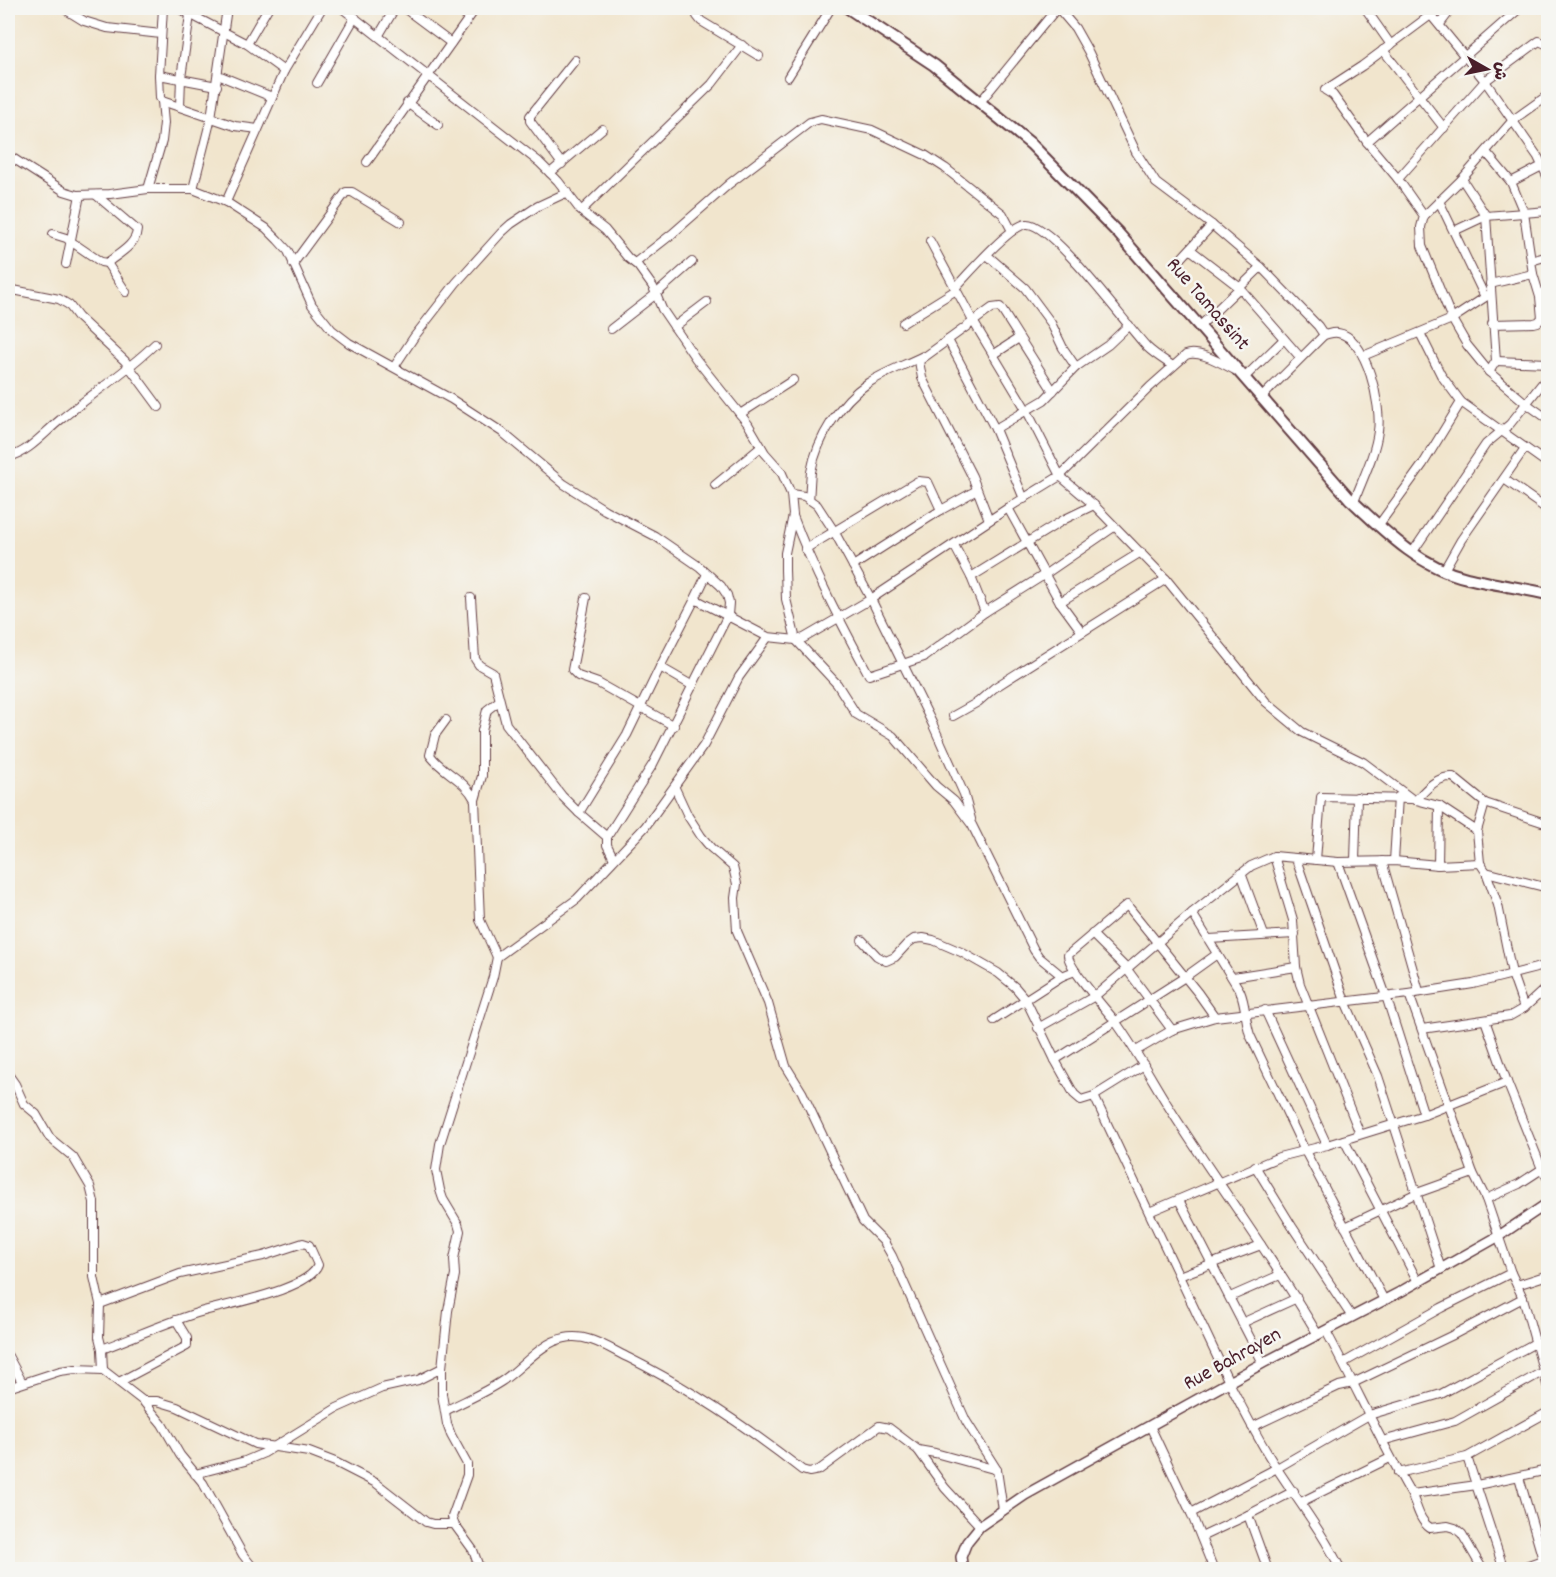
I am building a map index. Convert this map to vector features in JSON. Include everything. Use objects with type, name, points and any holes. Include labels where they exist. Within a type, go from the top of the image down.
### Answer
[{"type":"main road","name":"Rue Tamassint","points":[[848,8],[934,64],[1031,144],[1118,233],[1354,502],[1378,526],[1412,553],[1444,570],[1465,578],[1548,594]]},
{"type":"street","points":[[63,8],[84,21],[107,28],[161,34]]},
{"type":"street","points":[[148,189],[164,123],[159,75],[163,8]]},
{"type":"street","points":[[178,8],[190,11],[247,44],[284,71]]},
{"type":"street","points":[[193,189],[211,118],[228,8]]},
{"type":"street","points":[[247,44],[268,8]]},
{"type":"street","points":[[226,201],[284,71],[322,8]]},
{"type":"street","points":[[342,8],[539,162],[568,192],[581,211],[605,230],[628,258],[635,263],[653,286],[662,309],[696,359],[748,424],[761,447],[781,471],[791,494],[793,515],[806,549],[839,620],[869,675],[924,657],[985,612],[1114,527]]},
{"type":"street","points":[[379,35],[395,8]]},
{"type":"street","points":[[404,8],[451,43]]},
{"type":"street","points":[[367,162],[476,8]]},
{"type":"street","points":[[696,8],[700,21],[759,56]]},
{"type":"street","points":[[788,77],[831,8]]},
{"type":"street","points":[[981,101],[1057,8],[1075,28],[1143,164],[1156,183],[1212,225],[1261,267],[1324,335]]},
{"type":"street","points":[[1365,8],[1419,98],[1444,128]]},
{"type":"street","points":[[1440,24],[1452,8]]},
{"type":"street","points":[[1367,142],[1520,8]]},
{"type":"street","points":[[180,106],[181,78],[190,11]]},
{"type":"street","points":[[1424,216],[1333,95],[1325,90],[1387,47],[1428,11],[1485,81],[1538,157],[1548,178]]},
{"type":"street","points":[[317,83],[355,17]]},
{"type":"street","points":[[1398,179],[1485,81],[1534,43],[1539,41],[1548,45]]},
{"type":"street","points":[[581,211],[712,84],[742,45]]},
{"type":"street","points":[[562,164],[530,121],[530,116],[575,60]]},
{"type":"street","points":[[159,75],[217,86]]},
{"type":"street","points":[[218,75],[272,98]]},
{"type":"street","points":[[1548,94],[1513,120],[1462,179],[1424,216],[1420,227],[1422,246],[1452,319],[1467,345],[1489,372],[1548,419]]},
{"type":"street","points":[[162,101],[235,126],[258,129]]},
{"type":"street","points":[[407,103],[438,125]]},
{"type":"street","points":[[635,263],[729,184],[810,122],[821,119],[872,130],[926,155],[1003,214],[1012,231]]},
{"type":"street","points":[[550,173],[602,129]]},
{"type":"street","points":[[1486,152],[1511,182],[1524,213],[1533,274],[1544,295],[1542,318],[1538,322],[1492,324]]},
{"type":"street","points":[[1538,157],[1548,153]]},
{"type":"street","points":[[8,156],[64,192],[96,195],[148,189],[193,189],[226,201],[266,228],[288,251],[312,305],[332,330],[349,343],[451,399],[502,432],[564,484],[655,536],[721,586],[729,603],[728,615],[654,764],[607,837],[607,845],[614,859]]},
{"type":"street","points":[[1511,182],[1542,166]]},
{"type":"street","points":[[1363,356],[1452,319],[1487,296],[1490,284],[1486,216],[1462,179]]},
{"type":"street","points":[[292,264],[346,192],[352,192],[401,222]]},
{"type":"street","points":[[394,367],[456,283],[501,233],[538,206],[568,192]]},
{"type":"street","points":[[66,264],[80,195]]},
{"type":"street","points":[[96,195],[137,230],[132,243],[107,263]]},
{"type":"street","points":[[1439,201],[1487,296],[1496,361],[1489,372]]},
{"type":"street","points":[[1454,231],[1486,216],[1548,212]]},
{"type":"street","points":[[903,323],[956,289],[1012,231],[1029,224],[1036,226],[1056,241],[1146,346],[1173,366]]},
{"type":"street","points":[[1177,263],[1212,225]]},
{"type":"street","points":[[53,234],[70,241],[101,262],[107,263],[126,292]]},
{"type":"street","points":[[930,241],[973,321],[1027,411],[1060,476],[1094,505],[1166,579],[1266,702],[1302,732],[1363,762],[1414,799]]},
{"type":"street","points":[[1191,250],[1239,287],[1300,357]]},
{"type":"street","points":[[987,255],[1025,288],[1051,323],[1063,348],[1076,367]]},
{"type":"street","points":[[1531,261],[1548,256]]},
{"type":"street","points":[[611,329],[692,262]]},
{"type":"street","points":[[1199,327],[1261,267]]},
{"type":"street","points":[[1490,284],[1533,274]]},
{"type":"street","points":[[8,289],[60,299],[69,305],[78,317],[130,368],[159,407]]},
{"type":"street","points":[[674,327],[707,302]]},
{"type":"street","points":[[810,500],[811,471],[818,446],[829,425],[847,402],[868,383],[923,356],[992,308],[1000,307],[1053,391]]},
{"type":"street","points":[[995,429],[1044,400],[1076,367],[1108,345],[1129,325]]},
{"type":"street","points":[[1262,398],[1324,335],[1332,333],[1345,335],[1363,356],[1376,394],[1379,420],[1376,441],[1354,502]]},
{"type":"street","points":[[1420,333],[1441,375],[1461,402],[1502,429],[1548,464]]},
{"type":"street","points":[[993,355],[1019,338]]},
{"type":"street","points":[[948,339],[995,429],[1024,499]]},
{"type":"street","points":[[695,599],[768,637],[796,640],[804,638],[839,620],[989,520],[1060,476],[1173,366],[1191,352],[1199,353],[1242,375],[1284,339]]},
{"type":"street","points":[[8,457],[18,455],[130,368],[155,344]]},
{"type":"street","points":[[923,356],[919,361],[922,378],[977,490],[989,520]]},
{"type":"street","points":[[1496,361],[1547,365]]},
{"type":"street","points":[[1412,553],[1486,444],[1510,424],[1548,376]]},
{"type":"street","points":[[740,414],[793,380]]},
{"type":"street","points":[[1378,526],[1423,464],[1461,402]]},
{"type":"street","points":[[715,485],[761,447]]},
{"type":"street","points":[[1444,570],[1461,540],[1525,448]]},
{"type":"street","points":[[1504,479],[1548,510]]},
{"type":"street","points":[[806,549],[918,481],[928,482],[941,510]]},
{"type":"street","points":[[853,567],[941,510],[977,490]]},
{"type":"street","points":[[791,494],[804,496],[817,505],[834,531],[871,599],[953,768],[964,794],[972,825]]},
{"type":"street","points":[[971,577],[1065,519],[1094,505]]},
{"type":"street","points":[[1008,508],[1060,602],[1082,632]]},
{"type":"street","points":[[793,515],[785,553],[785,570],[786,599],[796,640],[837,684],[856,714],[893,736],[936,786],[954,801],[972,825],[1034,950],[1039,957],[1062,975]]},
{"type":"street","points":[[954,545],[971,577],[985,612]]},
{"type":"street","points":[[1060,602],[1141,552]]},
{"type":"street","points":[[579,813],[627,735],[707,574]]},
{"type":"street","points":[[953,716],[1166,579]]},
{"type":"street","points":[[471,598],[476,659],[479,666],[493,673],[506,724],[562,796],[607,837]]},
{"type":"street","points":[[586,598],[572,670],[578,676],[598,683],[674,726]]},
{"type":"street","points":[[496,957],[577,899],[645,827],[704,745],[739,677],[768,637]]},
{"type":"street","points":[[660,667],[693,687]]},
{"type":"street","points":[[480,1569],[473,1550],[454,1524],[452,1517],[467,1475],[467,1464],[451,1436],[445,1411],[441,1368],[447,1311],[455,1275],[454,1259],[460,1231],[440,1190],[437,1160],[440,1144],[493,977],[496,957],[480,920],[475,800],[482,776],[482,731],[486,714],[499,701]]},
{"type":"street","points":[[446,720],[435,735],[430,755],[442,768],[469,789],[475,800]]},
{"type":"street","points":[[1414,799],[1430,785],[1447,777],[1453,777],[1485,803],[1548,824]]},
{"type":"street","points":[[675,788],[688,816],[701,836],[733,867],[737,884],[735,898],[737,931],[768,1003],[786,1066],[864,1221],[884,1242],[892,1256],[966,1421],[997,1470],[1003,1510]]},
{"type":"street","points":[[1316,860],[1321,797],[1414,799],[1439,807],[1477,831]]},
{"type":"street","points":[[1355,861],[1357,797]]},
{"type":"street","points":[[1394,861],[1398,797]]},
{"type":"street","points":[[1485,803],[1477,831],[1480,863],[1486,872],[1498,905],[1512,974],[1524,1008]]},
{"type":"street","points":[[1438,865],[1439,807]]},
{"type":"street","points":[[1038,1028],[1095,996],[1192,913],[1241,873],[1260,861],[1274,856],[1338,862],[1394,861],[1438,865],[1480,863]]},
{"type":"street","points":[[1274,856],[1293,920],[1296,967],[1300,984],[1360,1134]]},
{"type":"street","points":[[1296,859],[1345,1001],[1378,1076],[1441,1269]]},
{"type":"street","points":[[1383,861],[1419,991]]},
{"type":"street","points":[[1338,862],[1386,996],[1424,1115]]},
{"type":"street","points":[[1486,872],[1548,888]]},
{"type":"street","points":[[1241,873],[1264,935]]},
{"type":"street","points":[[1215,1017],[1127,905],[1068,955],[1075,971],[1115,1021],[1174,1116],[1280,1275],[1343,1363],[1427,1526],[1435,1529],[1448,1526],[1455,1528],[1462,1534],[1483,1569]]},
{"type":"street","points":[[1192,913],[1233,977],[1243,997],[1245,1023],[1250,1035],[1305,1151],[1384,1300]]},
{"type":"street","points":[[1092,934],[1126,968],[1172,1030]]},
{"type":"street","points":[[1209,939],[1295,934]]},
{"type":"street","points":[[862,940],[877,956],[886,961],[895,957],[914,939],[933,940],[961,952],[998,973],[1026,1000],[1038,1028],[1077,1098],[1084,1100],[1095,1096],[1144,1065]]},
{"type":"street","points":[[1055,1060],[1217,954]]},
{"type":"street","points":[[1136,1052],[1172,1030],[1215,1017],[1473,984],[1548,965]]},
{"type":"street","points":[[1233,977],[1296,967]]},
{"type":"street","points":[[994,1020],[1062,975],[1075,971]]},
{"type":"street","points":[[1422,1029],[1510,1016],[1524,1008],[1548,986]]},
{"type":"street","points":[[1408,994],[1473,1173],[1486,1199],[1511,1273],[1523,1298],[1548,1388]]},
{"type":"street","points":[[1265,1010],[1327,1145]]},
{"type":"street","points":[[1485,1020],[1507,1082],[1548,1179]]},
{"type":"street","points":[[8,1074],[24,1104],[36,1114],[50,1138],[73,1157],[90,1186],[96,1218],[94,1278],[100,1304],[99,1337],[103,1370]]},
{"type":"street","points":[[1149,1212],[1255,1166],[1424,1115],[1507,1082]]},
{"type":"street","points":[[1095,1096],[1252,1427],[1341,1569]]},
{"type":"street","points":[[1344,1140],[1418,1282]]},
{"type":"street","points":[[1255,1166],[1352,1317]]},
{"type":"street","points":[[1486,1199],[1542,1169]]},
{"type":"street","points":[[1345,1227],[1379,1209],[1473,1173]]},
{"type":"street","points":[[1179,1200],[1263,1363]]},
{"type":"street","name":"Rue Bahrayen","points":[[963,1569],[961,1557],[967,1542],[980,1526],[1025,1495],[1263,1363],[1418,1282],[1499,1236],[1548,1203]]},
{"type":"street","points":[[100,1304],[180,1274],[263,1256],[303,1243],[309,1245],[318,1266],[316,1271],[308,1277],[265,1296],[219,1306],[102,1349]]},
{"type":"street","points":[[1179,1276],[1261,1245]]},
{"type":"street","points":[[1343,1363],[1441,1308],[1511,1273]]},
{"type":"street","points":[[1230,1297],[1280,1275]]},
{"type":"street","points":[[1517,1285],[1548,1275]]},
{"type":"street","points":[[1242,1323],[1297,1298]]},
{"type":"street","points":[[1252,1427],[1339,1386],[1353,1383],[1523,1298]]},
{"type":"street","points":[[118,1382],[188,1346],[187,1338],[176,1320]]},
{"type":"street","points":[[445,1411],[501,1382],[548,1345],[565,1338],[593,1340],[655,1371],[723,1411],[802,1470],[809,1472],[819,1470],[879,1426],[890,1428],[918,1450],[945,1488],[980,1526]]},
{"type":"street","points":[[1191,1513],[1277,1468],[1369,1415],[1441,1394],[1537,1342]]},
{"type":"street","points":[[8,1356],[22,1382]]},
{"type":"street","points":[[195,1474],[245,1461],[276,1447],[337,1408],[382,1388],[418,1380],[441,1368]]},
{"type":"street","points":[[8,1388],[60,1371],[103,1370],[143,1401],[162,1424],[180,1455],[203,1483],[243,1555],[255,1569]]},
{"type":"street","points":[[1382,1442],[1455,1421],[1544,1371]]},
{"type":"street","points":[[143,1401],[157,1401],[171,1405],[255,1444],[309,1452],[335,1462],[376,1483],[426,1522],[454,1524]]},
{"type":"street","points":[[1398,1473],[1467,1457],[1548,1412]]},
{"type":"street","points":[[1150,1426],[1215,1569]]},
{"type":"street","points":[[918,1450],[997,1470]]},
{"type":"street","points":[[1467,1457],[1504,1569]]},
{"type":"street","points":[[1301,1502],[1390,1458]]},
{"type":"street","points":[[1412,1494],[1477,1485],[1548,1470]]},
{"type":"street","points":[[1519,1477],[1546,1559],[1546,1569]]},
{"type":"street","points":[[1201,1537],[1294,1491]]},
{"type":"street","points":[[1248,1515],[1268,1569]]},
{"type":"street","points":[[1514,1569],[1546,1559]]}]
